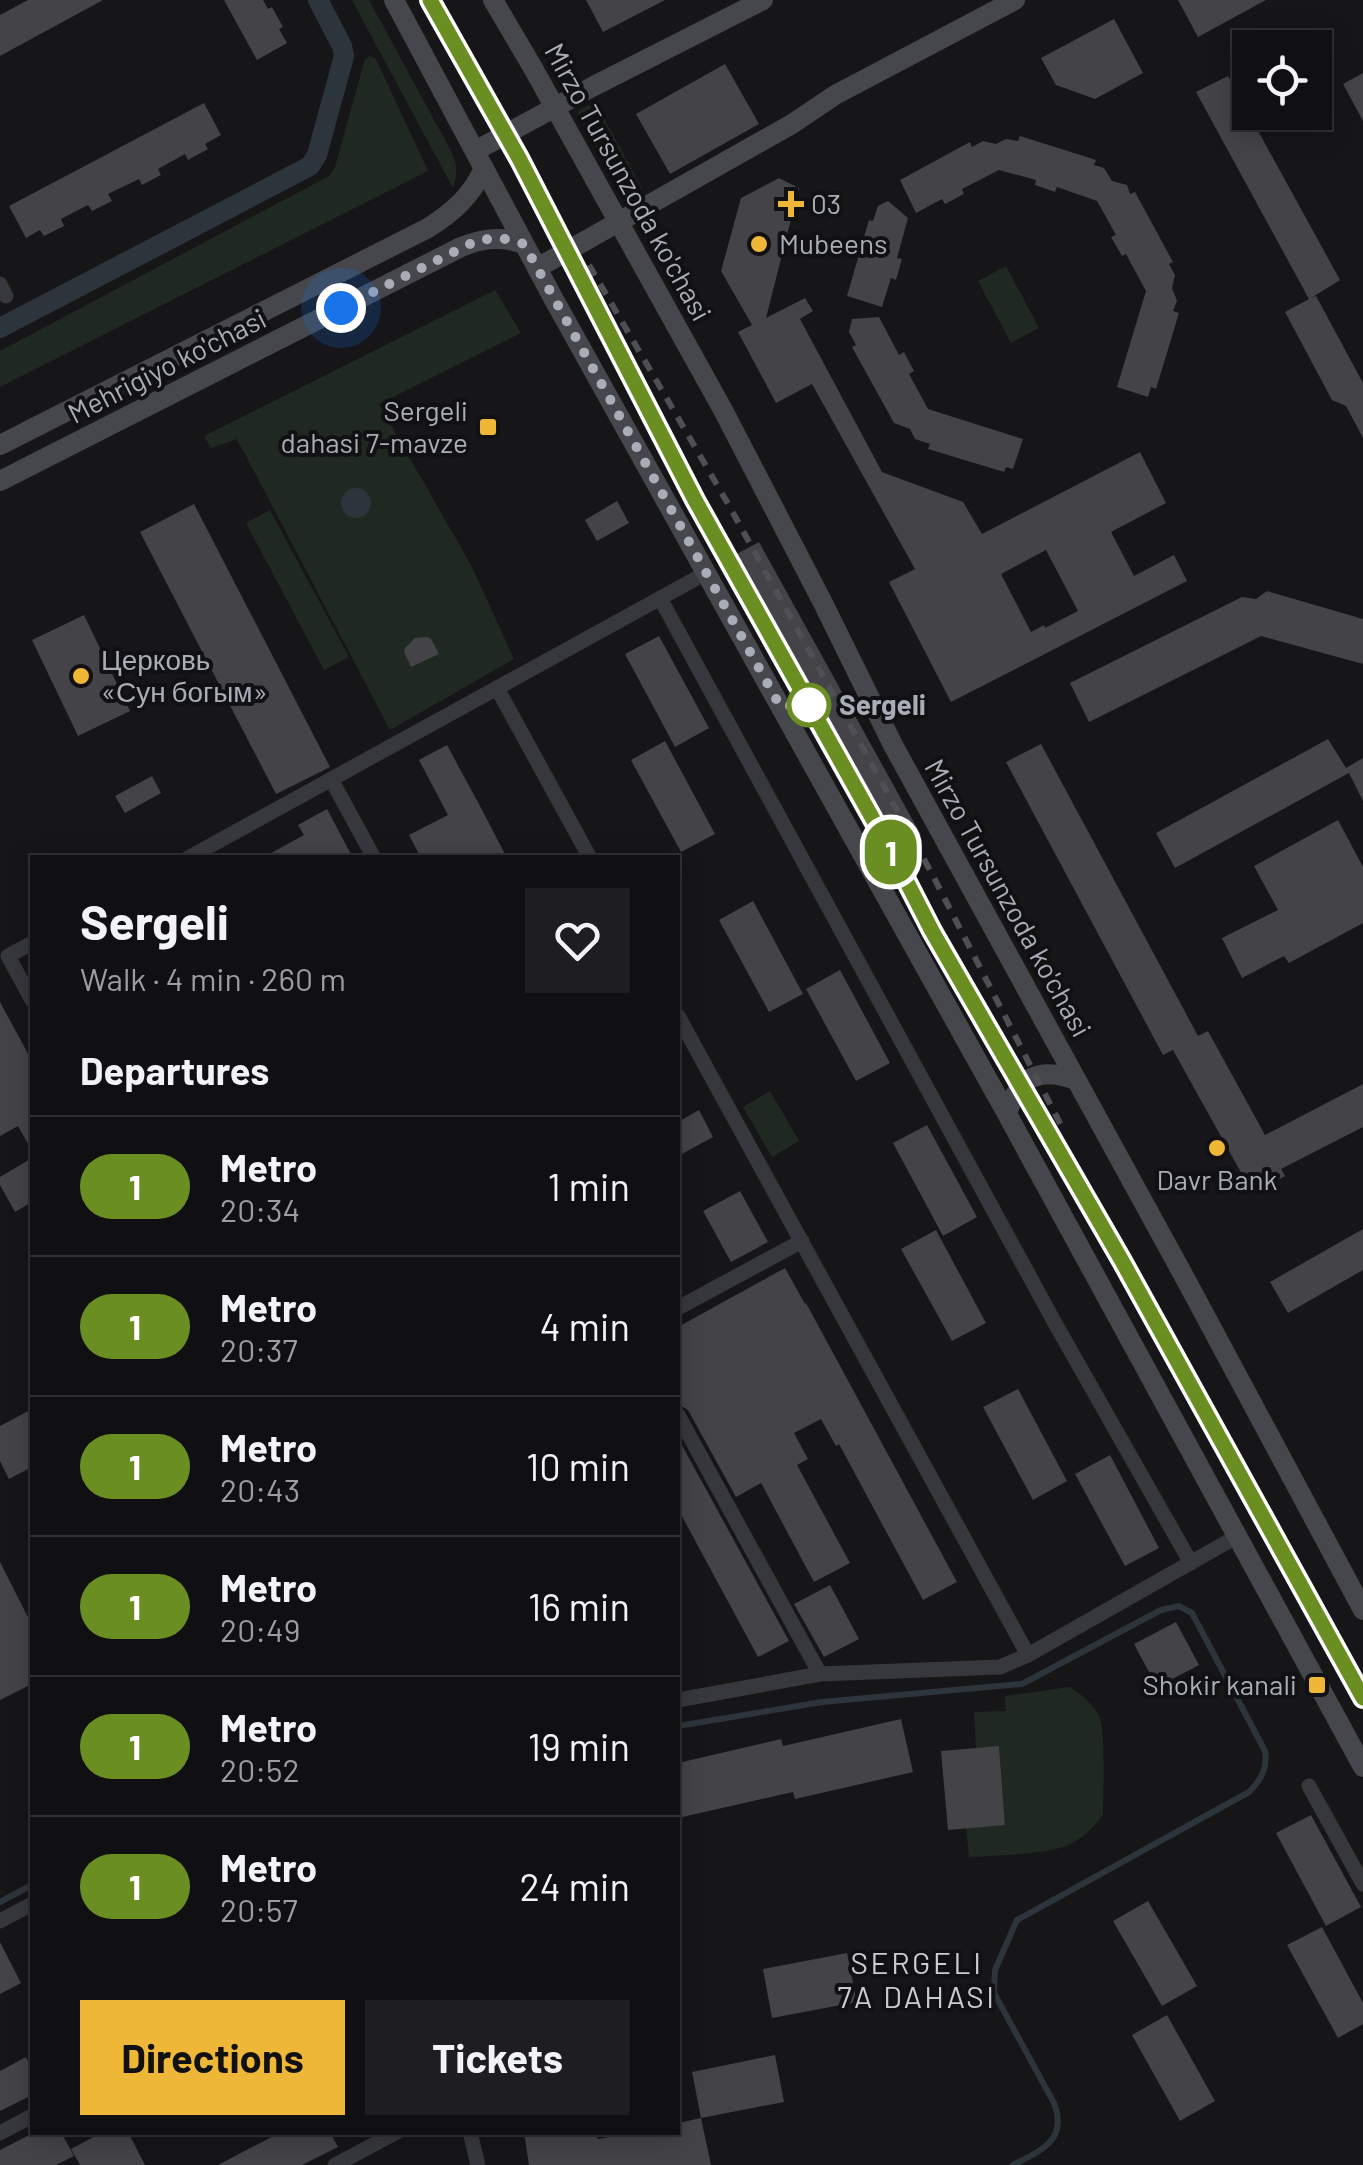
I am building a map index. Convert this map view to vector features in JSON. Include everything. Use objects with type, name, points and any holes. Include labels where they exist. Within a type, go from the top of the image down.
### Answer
[{"type":"main road","points":[[394,0],[537,268],[1363,1767]]},
{"type":"main road","name":"Mirzo Tursunzoda ko'chasi","points":[[492,0],[723,410],[892,744],[1363,1610]]},
{"type":"main road","name":"Mehrigiyo ko'chasi","points":[[0,445],[428,228],[459,207],[474,189],[479,160],[554,108],[763,0]]},
{"type":"main road","points":[[537,268],[792,124],[835,94],[1015,0]]},
{"type":"main road","name":"Mehrigiyo ko'chasi","points":[[0,481],[461,246],[490,238],[524,244]]},
{"type":"main road","points":[[1006,1114],[1012,1095],[1026,1080],[1054,1073],[1076,1080]]},
{"type":"street","points":[[193,855],[706,573]]},
{"type":"street","points":[[660,598],[1190,1563]]},
{"type":"street","points":[[496,688],[588,855]]},
{"type":"street","points":[[331,779],[372,855]]},
{"type":"street","points":[[30,944],[8,956],[30,996]]},
{"type":"street","points":[[680,1020],[1028,1655]]},
{"type":"street","points":[[680,1307],[802,1241]]},
{"type":"street","points":[[680,1419],[820,1674]]},
{"type":"street","points":[[680,1700],[820,1674],[1000,1667],[1236,1537]]},
{"type":"street","points":[[1309,1786],[1363,1884]]},
{"type":"street","points":[[0,1921],[30,1905]]},
{"type":"street","points":[[0,2134],[30,2117]]},
{"type":"street","points":[[334,2165],[390,2135]]},
{"type":"street","points":[[471,2135],[478,2165]]},
{"type":"shaded area","points":[[352,0],[369,0],[451,151],[456,165],[453,188]]},
{"type":"shaded area","points":[[365,59],[376,59],[428,171],[0,387],[0,351],[329,176],[335,167]]},
{"type":"shaded area","points":[[595,102],[642,188],[623,198],[577,112]]},
{"type":"shaded area","points":[[1006,266],[1039,328],[1011,343],[978,281]]},
{"type":"shaded area","points":[[495,290],[521,333],[379,404],[472,567],[514,659],[390,730],[237,439],[211,448],[204,436]]},
{"type":"shaded area","points":[[356,488],[366,493],[371,503],[366,513],[356,518],[346,513],[341,503],[346,493]]},
{"type":"shaded area","points":[[270,510],[349,657],[324,670],[246,523]]},
{"type":"shaded area","points":[[770,1091],[799,1141],[772,1157],[743,1107]]},
{"type":"shaded area","points":[[1070,1687],[1099,1716],[1103,1815],[1066,1846],[1031,1853],[969,1857],[966,1828],[1005,1824],[999,1747],[976,1748],[974,1712],[1006,1711],[1005,1696]]},
{"type":"building","points":[[28,0],[103,0],[0,56],[0,15]]},
{"type":"building","points":[[224,0],[263,0],[268,9],[272,7],[287,43],[257,60]]},
{"type":"building","points":[[586,0],[665,0],[603,32]]},
{"type":"building","points":[[1178,0],[1266,0],[1198,37]]},
{"type":"building","points":[[1114,19],[1143,73],[1095,99],[1056,85],[1041,58]]},
{"type":"building","points":[[725,64],[759,124],[670,174],[636,114]]},
{"type":"building","points":[[1363,73],[1363,121],[1343,84]]},
{"type":"building","points":[[1228,76],[1232,83],[1232,130],[1258,130],[1340,280],[1311,298],[1316,296],[1363,383],[1363,438],[1346,406],[1332,400],[1285,312],[1309,299],[1196,92]]},
{"type":"building","points":[[204,103],[221,135],[205,144],[208,149],[188,160],[185,154],[158,169],[161,175],[142,185],[139,179],[108,194],[112,201],[92,211],[88,205],[61,219],[64,226],[44,236],[40,230],[26,238],[9,206]]},
{"type":"building","points":[[1020,136],[1096,160],[1094,165],[1104,168],[1112,181],[1127,185],[1130,194],[1135,192],[1173,262],[1169,264],[1175,275],[1172,288],[1177,301],[1173,311],[1179,313],[1156,389],[1151,387],[1148,397],[1117,387],[1146,291],[1126,254],[1122,256],[1111,237],[1116,235],[1097,201],[1057,187],[1055,192],[1035,185],[1036,180],[999,170],[962,189],[964,194],[945,204],[942,199],[916,213],[900,180],[970,142],[972,147],[983,141],[1018,141]]},
{"type":"building","points":[[779,178],[799,188],[766,318],[805,298],[813,311],[800,319],[882,472],[963,502],[982,534],[1140,452],[1166,503],[1111,532],[1134,576],[1174,555],[1187,581],[951,702],[889,582],[915,569],[812,384],[776,403],[738,332],[752,325],[721,271],[741,198]],"holes":[[[1046,550],[1078,611],[1031,632],[1001,574]]]},
{"type":"building","points":[[888,201],[908,218],[897,258],[902,259],[896,280],[891,278],[882,307],[847,296],[869,220],[873,221],[878,206]]},
{"type":"building","points":[[879,317],[899,355],[904,352],[914,371],[909,374],[928,409],[1023,439],[1013,469],[1006,467],[1004,472],[928,449],[930,444],[915,439],[910,429],[894,423],[852,347],[856,345],[849,332],[852,319]]},
{"type":"building","points":[[617,501],[629,523],[597,541],[585,520]]},
{"type":"building","points":[[194,504],[330,767],[276,794],[140,532]]},
{"type":"building","name":"Sergeli","points":[[759,542],[921,835],[881,857],[718,564]]},
{"type":"building","points":[[1267,591],[1363,619],[1363,664],[1261,636],[1089,722],[1070,683],[1242,597],[1256,599]]},
{"type":"building","name":"Церковь «Сун богым»","points":[[84,615],[130,711],[78,736],[32,640]]},
{"type":"building","points":[[659,636],[709,728],[675,747],[625,654]]},
{"type":"building","points":[[427,637],[439,654],[411,667],[405,648],[415,638]]},
{"type":"building","points":[[1328,739],[1346,768],[1363,758],[1363,801],[1349,773],[1175,868],[1156,833]]},
{"type":"building","points":[[665,741],[715,834],[681,852],[631,760]]},
{"type":"building","points":[[1041,744],[1198,1036],[1208,1031],[1265,1135],[1363,1084],[1363,1127],[1281,1169],[1285,1176],[1253,1194],[1173,1050],[1163,1055],[1006,762]]},
{"type":"building","points":[[447,745],[505,855],[419,855],[409,835],[448,815],[419,760]]},
{"type":"building","points":[[152,776],[161,793],[125,813],[115,796]]},
{"type":"building","points":[[327,809],[351,855],[267,855],[304,835],[298,825]]},
{"type":"building","points":[[1338,820],[1363,867],[1363,923],[1289,963],[1284,956],[1242,978],[1222,938],[1278,910],[1254,866]]},
{"type":"building","points":[[753,901],[803,994],[769,1012],[719,920]]},
{"type":"building","points":[[840,970],[890,1063],[856,1081],[806,989]]},
{"type":"building","points":[[0,1002],[30,1057],[30,1147],[18,1126],[0,1136]]},
{"type":"building","points":[[699,1110],[713,1137],[680,1155],[680,1121]]},
{"type":"building","points":[[927,1125],[977,1217],[943,1236],[893,1143]]},
{"type":"building","points":[[30,1159],[30,1203],[15,1212],[0,1185],[0,1177]]},
{"type":"building","points":[[740,1191],[768,1242],[731,1262],[703,1211]]},
{"type":"building","points":[[1363,1229],[1363,1270],[1288,1313],[1270,1282]]},
{"type":"building","points":[[936,1230],[986,1323],[952,1341],[901,1249]]},
{"type":"building","points":[[785,1268],[957,1582],[923,1600],[839,1444],[836,1446],[821,1419],[794,1433],[808,1459],[797,1465],[850,1563],[814,1582],[761,1483],[736,1497],[688,1410],[680,1405],[680,1326]]},
{"type":"building","points":[[1018,1389],[1067,1481],[1033,1500],[983,1407]]},
{"type":"building","points":[[30,1410],[30,1468],[9,1479],[0,1461],[0,1426]]},
{"type":"building","points":[[680,1442],[789,1641],[758,1657],[680,1513]]},
{"type":"building","points":[[1110,1455],[1159,1548],[1125,1566],[1075,1474]]},
{"type":"building","points":[[0,1562],[30,1621],[30,1685],[0,1700]]},
{"type":"building","points":[[830,1585],[859,1639],[824,1657],[794,1604]]},
{"type":"building","points":[[1176,1622],[1199,1665],[1157,1687],[1134,1644]]},
{"type":"building","points":[[901,1719],[913,1772],[795,1799],[793,1792],[680,1818],[680,1763],[781,1739],[783,1746]]},
{"type":"building","points":[[999,1746],[1005,1825],[948,1830],[941,1751]]},
{"type":"building","points":[[1311,1815],[1361,1907],[1326,1926],[1276,1833]]},
{"type":"building","points":[[1148,1901],[1197,1986],[1162,2006],[1113,1921]]},
{"type":"building","points":[[1322,1927],[1363,2003],[1363,2024],[1338,2038],[1287,1945]]},
{"type":"building","points":[[0,1942],[21,1983],[0,1994]]},
{"type":"building","points":[[847,1953],[857,2002],[772,2018],[763,1969]]},
{"type":"building","points":[[1167,2015],[1215,2101],[1180,2121],[1132,2035]]},
{"type":"building","points":[[775,2055],[784,2102],[701,2118],[692,2072]]},
{"type":"building","points":[[26,2057],[30,2066],[30,2096],[0,2111],[0,2071]]},
{"type":"building","points":[[701,2118],[711,2165],[529,2165],[524,2135],[593,2135],[599,2139],[618,2135],[680,2135],[680,2123]]},
{"type":"building","points":[[30,2135],[63,2135],[74,2156],[56,2165],[0,2165],[0,2150]]},
{"type":"building","points":[[97,2135],[130,2135],[145,2165],[80,2165],[71,2149]]},
{"type":"building","points":[[275,2135],[332,2135],[338,2147],[302,2165],[218,2165]]},
{"type":"waterway","points":[[0,328],[310,166],[317,155],[344,56],[318,0]]},
{"type":"waterway","points":[[680,1726],[822,1702],[1022,1684],[1161,1610],[1179,1606],[1192,1613],[1265,1751],[1264,1768],[1249,1792],[1017,1920],[995,1970],[994,1993],[1054,2103],[1058,2126],[1042,2149],[1013,2165]]},
{"type":"waterway","points":[[0,1902],[30,1886]]},
{"type":"railway","points":[[430,0],[519,160],[695,499],[1363,1698]]},
{"type":"railway","points":[[589,265],[727,502],[931,872],[1065,1133]]},
{"type":"metro line","name":"1","points":[[430,0],[520,160],[695,500],[1363,1698]]},
{"type":"place","name":"03","points":[[791,204]]},
{"type":"place","name":"Mubeens","points":[[759,244]]},
{"type":"place","name":"Sergeli dahasi 7-mavze","points":[[488,427]]},
{"type":"place","name":"Церковь «Сун богым»","points":[[81,676]]},
{"type":"place","name":"Sergeli","points":[[809,705]]},
{"type":"place","name":"Davr Bank","points":[[1217,1148]]},
{"type":"place","name":"Shokir kanali","points":[[1317,1685]]},
{"type":"district","name":"SERGELI 7A DAHASI","points":[[917,1981]]},
{"type":"route","points":[[341,308],[478,240],[501,238],[524,244],[780,706],[809,705]]}]
